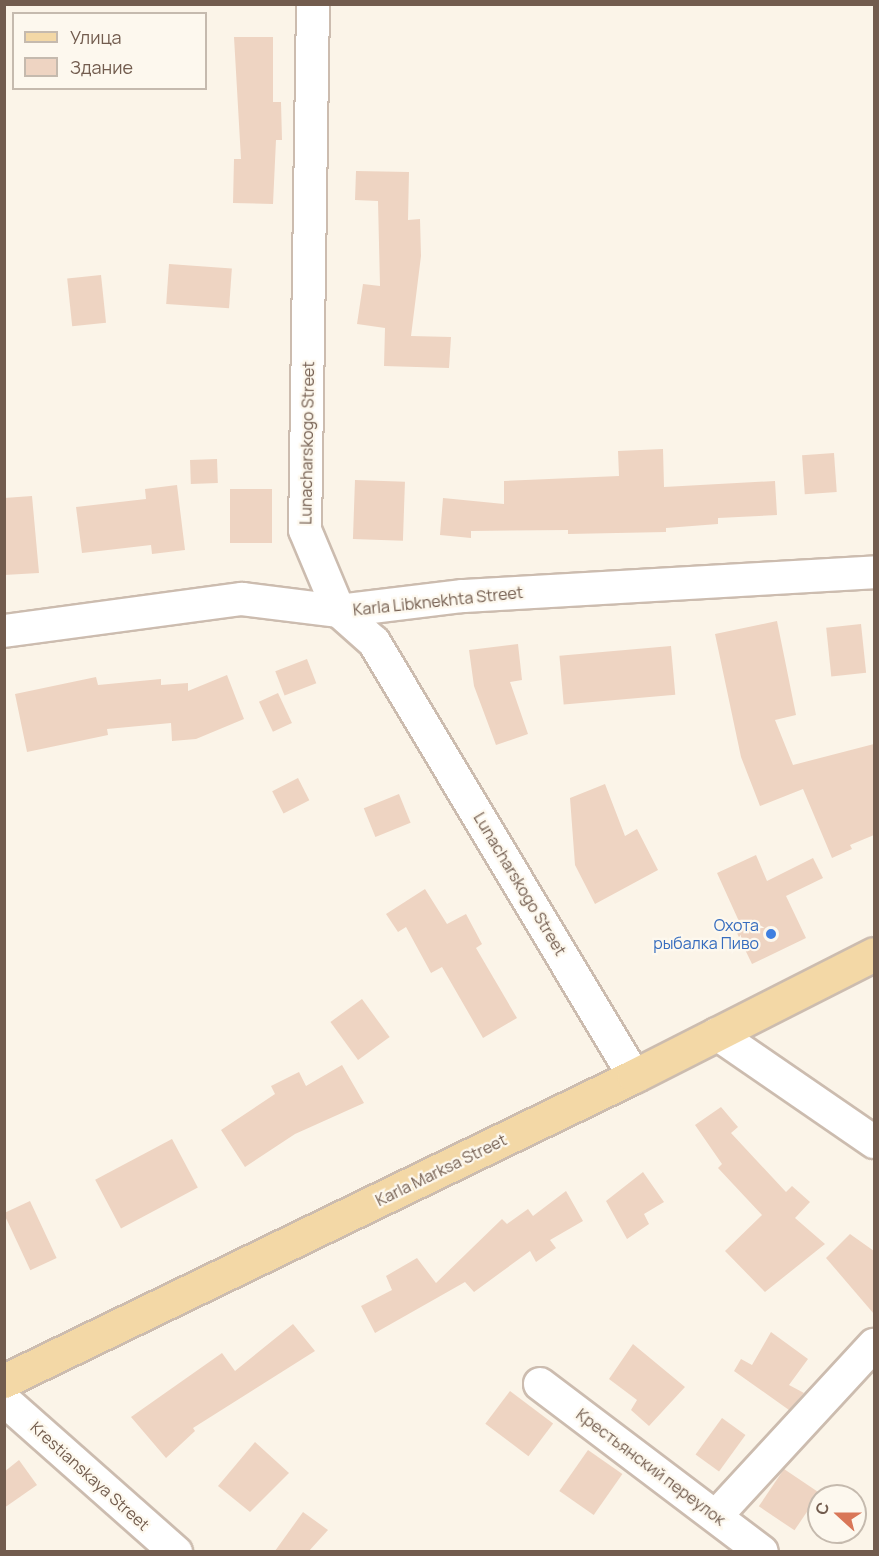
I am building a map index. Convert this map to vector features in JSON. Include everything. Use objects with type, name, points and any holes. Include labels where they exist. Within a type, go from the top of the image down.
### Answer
[{"type":"main road","name":"Karla Marksa Street","points":[[4,1381],[634,1076],[874,954]]},
{"type":"street","name":"Lunacharskogo Street","points":[[313,4],[305,530],[339,611],[374,642],[634,1076]]},
{"type":"street","name":"Karla Libknekhta Street","points":[[4,631],[242,599],[339,611],[463,596],[874,572]]},
{"type":"street","points":[[717,1034],[874,1142]]},
{"type":"street","points":[[716,1516],[874,1345]]},
{"type":"street","name":"Крестьянский переулок","points":[[540,1384],[762,1551]]},
{"type":"street","name":"Krestianskaya Street","points":[[4,1400],[176,1551]]},
{"type":"building","points":[[234,37],[273,37],[273,102],[281,102],[282,140],[276,140],[273,204],[233,203],[234,159],[241,159]]},
{"type":"building","points":[[356,171],[409,172],[408,220],[420,219],[421,256],[411,336],[451,337],[449,368],[384,366],[385,328],[357,324],[363,284],[380,286],[378,201],[355,200]]},
{"type":"building","points":[[169,264],[232,268],[229,308],[166,304]]},
{"type":"building","points":[[101,275],[106,323],[72,326],[67,279]]},
{"type":"building","points":[[663,449],[664,487],[775,481],[777,515],[718,518],[718,524],[666,528],[666,532],[568,534],[568,530],[471,531],[471,538],[440,535],[443,498],[504,504],[504,481],[619,476],[618,451]]},
{"type":"building","points":[[834,453],[837,492],[805,494],[802,455]]},
{"type":"building","points":[[217,459],[218,483],[191,484],[190,460]]},
{"type":"building","points":[[355,480],[405,482],[403,541],[353,539]]},
{"type":"building","points":[[177,485],[185,550],[152,554],[151,545],[82,553],[76,507],[146,499],[145,489]]},
{"type":"building","points":[[230,489],[272,489],[272,543],[230,543]]},
{"type":"building","points":[[32,496],[39,573],[4,575],[4,498]]},
{"type":"building","points":[[777,621],[796,715],[775,720],[793,765],[874,744],[874,835],[850,845],[852,849],[832,858],[803,789],[760,806],[741,757],[715,634]]},
{"type":"building","points":[[861,624],[866,673],[831,676],[826,628]]},
{"type":"building","points":[[518,644],[522,680],[510,682],[528,734],[496,745],[474,686],[469,650]]},
{"type":"building","points":[[671,646],[675,695],[564,705],[559,656]]},
{"type":"building","points":[[307,659],[316,683],[285,695],[275,671]]},
{"type":"building","points":[[227,675],[244,719],[196,739],[172,741],[171,723],[107,729],[108,735],[27,752],[15,694],[96,677],[98,685],[161,679],[161,685],[188,683],[188,691]]},
{"type":"building","points":[[278,693],[292,723],[273,732],[259,702]]},
{"type":"building","points":[[298,778],[309,800],[284,813],[272,791]]},
{"type":"building","points":[[605,784],[625,836],[637,829],[658,870],[595,904],[575,865],[570,798]]},
{"type":"building","points":[[399,794],[411,823],[375,837],[364,808]]},
{"type":"building","points":[[756,855],[767,881],[813,858],[823,878],[786,896],[806,938],[752,964],[736,931],[742,928],[717,873]]},
{"type":"building","points":[[425,889],[447,924],[466,914],[482,944],[476,948],[517,1018],[483,1038],[442,967],[431,973],[406,927],[398,932],[386,914]]},
{"type":"building","points":[[362,999],[390,1037],[358,1060],[330,1022]]},
{"type":"building","points":[[342,1065],[364,1103],[295,1134],[245,1167],[221,1130],[275,1094],[271,1086],[299,1072],[306,1086]]},
{"type":"building","points":[[721,1107],[738,1127],[731,1133],[786,1192],[792,1186],[810,1202],[795,1218],[825,1244],[765,1292],[725,1251],[762,1215],[718,1168],[722,1164],[695,1125]]},
{"type":"building","points":[[172,1139],[198,1188],[121,1228],[95,1180]]},
{"type":"building","points":[[643,1172],[664,1202],[644,1214],[649,1224],[627,1239],[606,1201]]},
{"type":"building","points":[[566,1191],[583,1221],[550,1240],[556,1248],[536,1262],[530,1251],[474,1292],[465,1282],[375,1333],[361,1306],[392,1290],[386,1276],[417,1258],[436,1283],[502,1219],[507,1224],[528,1209],[533,1216]]},
{"type":"building","points":[[30,1201],[57,1258],[30,1270],[4,1214]]},
{"type":"building","points":[[850,1234],[874,1251],[874,1314],[826,1258]]},
{"type":"building","points":[[293,1324],[315,1351],[193,1428],[195,1431],[166,1458],[131,1417],[222,1353],[235,1371]]},
{"type":"building","points":[[771,1332],[808,1359],[789,1385],[804,1393],[789,1410],[734,1371],[741,1359],[752,1365]]},
{"type":"building","points":[[633,1344],[685,1387],[649,1426],[631,1410],[637,1400],[609,1379]]},
{"type":"building","points":[[510,1391],[553,1423],[528,1456],[485,1424]]},
{"type":"building","points":[[722,1418],[745,1435],[719,1471],[696,1454]]},
{"type":"building","points":[[255,1442],[289,1473],[250,1512],[218,1486]]},
{"type":"building","points":[[588,1450],[622,1474],[594,1515],[559,1491]]},
{"type":"building","points":[[19,1460],[37,1485],[4,1508],[4,1472]]},
{"type":"building","points":[[784,1469],[807,1485],[807,1512],[794,1530],[759,1506]]},
{"type":"building","points":[[303,1512],[328,1530],[309,1551],[275,1551]]},
{"type":"place","name":"Охота рыбалка Пиво","points":[[771,934]]}]
